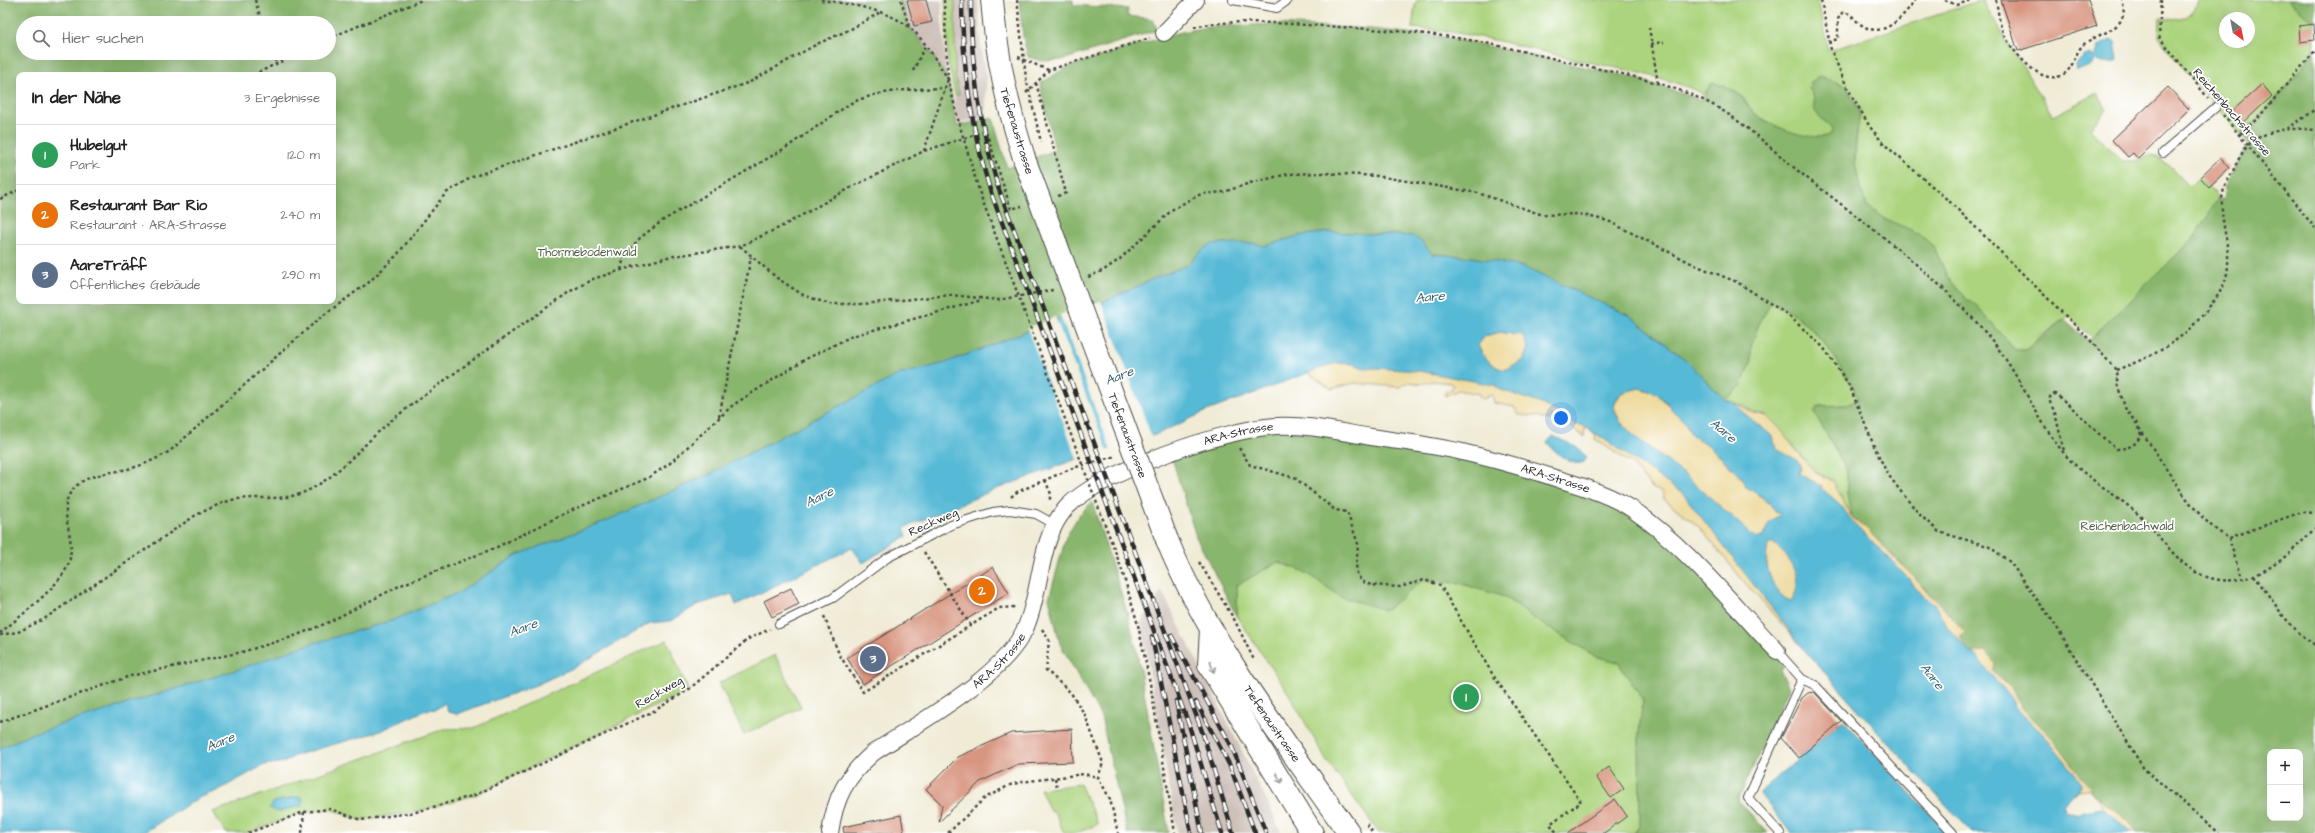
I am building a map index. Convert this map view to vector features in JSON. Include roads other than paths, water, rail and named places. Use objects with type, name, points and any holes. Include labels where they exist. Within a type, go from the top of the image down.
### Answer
[{"type":"main road","name":"Tiefenaustrasse","points":[[992,0],[996,50],[1003,87],[1025,161],[1187,563],[1211,629],[1268,716],[1356,826]]},
{"type":"main road","points":[[1211,629],[1209,665],[1312,833]]},
{"type":"street","points":[[1164,33],[1196,0]]},
{"type":"street","name":"ARA-Strasse","points":[[830,833],[833,814],[843,788],[860,765],[873,753],[971,687],[1012,649],[1024,632],[1032,611],[1054,524],[1068,506],[1094,487],[1116,475],[1170,452],[1230,434],[1275,426],[1311,427],[1465,452],[1583,487],[1630,508],[1679,548],[1777,651]]},
{"type":"lane","points":[[1233,0],[1277,8],[1283,6],[1288,0]]},
{"type":"lane","points":[[2163,153],[2216,107]]},
{"type":"lane","name":"Reckweg","points":[[779,624],[846,590],[887,558],[917,541],[952,525],[993,512],[1024,511],[1054,524]]},
{"type":"lane","points":[[1777,651],[1802,679],[1815,685],[1953,833]]},
{"type":"lane","points":[[1780,833],[1748,798],[1802,679]]},
{"type":"water","points":[[2110,40],[2115,42],[2118,60],[2115,62],[2098,62],[2095,59],[2092,65],[2077,71],[2076,65],[2083,57],[2090,54],[2095,57],[2099,46]]},
{"type":"water","name":"Aare","points":[[1329,232],[1412,236],[1421,241],[1432,254],[1471,257],[1523,267],[1630,316],[1686,360],[1725,400],[1735,403],[1739,409],[1771,435],[1778,450],[1797,460],[1801,468],[1799,474],[1822,486],[1821,488],[1841,505],[1852,521],[1903,572],[1923,597],[1935,605],[1946,625],[1970,653],[1973,653],[2012,699],[2015,707],[2047,738],[2082,783],[2078,791],[2072,794],[2063,804],[2066,811],[2077,815],[2083,811],[2102,808],[2131,833],[1973,833],[1919,777],[1806,652],[1683,494],[1585,426],[1573,424],[1559,413],[1539,403],[1501,390],[1494,385],[1419,371],[1375,368],[1366,369],[1354,364],[1337,363],[1207,411],[1155,435],[1074,460],[994,490],[904,528],[907,536],[863,563],[852,548],[736,605],[732,594],[697,605],[671,621],[650,623],[575,667],[536,685],[457,714],[448,712],[445,703],[436,709],[426,710],[378,732],[296,755],[285,762],[264,765],[217,791],[198,798],[143,833],[0,833],[0,748],[33,733],[233,671],[304,646],[391,621],[460,592],[517,555],[608,520],[710,474],[898,375],[945,363],[1105,301],[1155,278],[1188,265],[1200,252],[1211,244],[1253,243],[1264,246],[1299,236]],"holes":[[[1500,332],[1517,335],[1522,333],[1528,348],[1523,361],[1504,370],[1495,366],[1488,360],[1478,345],[1485,336]],[[1639,388],[1656,393],[1685,422],[1691,435],[1708,445],[1743,478],[1746,487],[1764,498],[1780,516],[1771,521],[1763,537],[1758,538],[1751,534],[1685,475],[1633,435],[1619,420],[1614,410],[1615,401],[1621,393]],[[1770,543],[1773,543],[1785,554],[1794,569],[1797,585],[1791,601],[1785,598],[1774,585],[1768,567],[1767,550]]]},
{"type":"water","points":[[1553,436],[1576,447],[1587,457],[1584,462],[1574,463],[1559,455],[1547,443]]},
{"type":"water","points":[[1843,720],[1947,833],[1791,833],[1759,793]]},
{"type":"water","points":[[295,797],[302,797],[303,802],[301,806],[277,812],[270,808],[274,802]]},
{"type":"railway","points":[[962,0],[962,25],[969,96],[983,166],[990,190],[1189,725],[1222,833]]},
{"type":"railway","points":[[971,0],[972,48],[977,95],[986,141],[998,187],[1203,734],[1233,833]]},
{"type":"railway","points":[[1171,635],[1232,747],[1266,833]]},
{"type":"railway","points":[[1152,637],[1191,833]]},
{"type":"railway","points":[[1176,701],[1202,833]]},
{"type":"railway","points":[[1196,702],[1230,766],[1255,833]]},
{"type":"place","name":"Restaurant Bar Rio","points":[[982,591]]},
{"type":"place","name":"AareTräff","points":[[873,659]]},
{"type":"place","name":"Hubelgut","points":[[1466,697]]},
{"type":"park label","name":"Thormebodenwald","points":[[587,252]]},
{"type":"park label","name":"Reichenbachwald","points":[[2127,526]]}]
